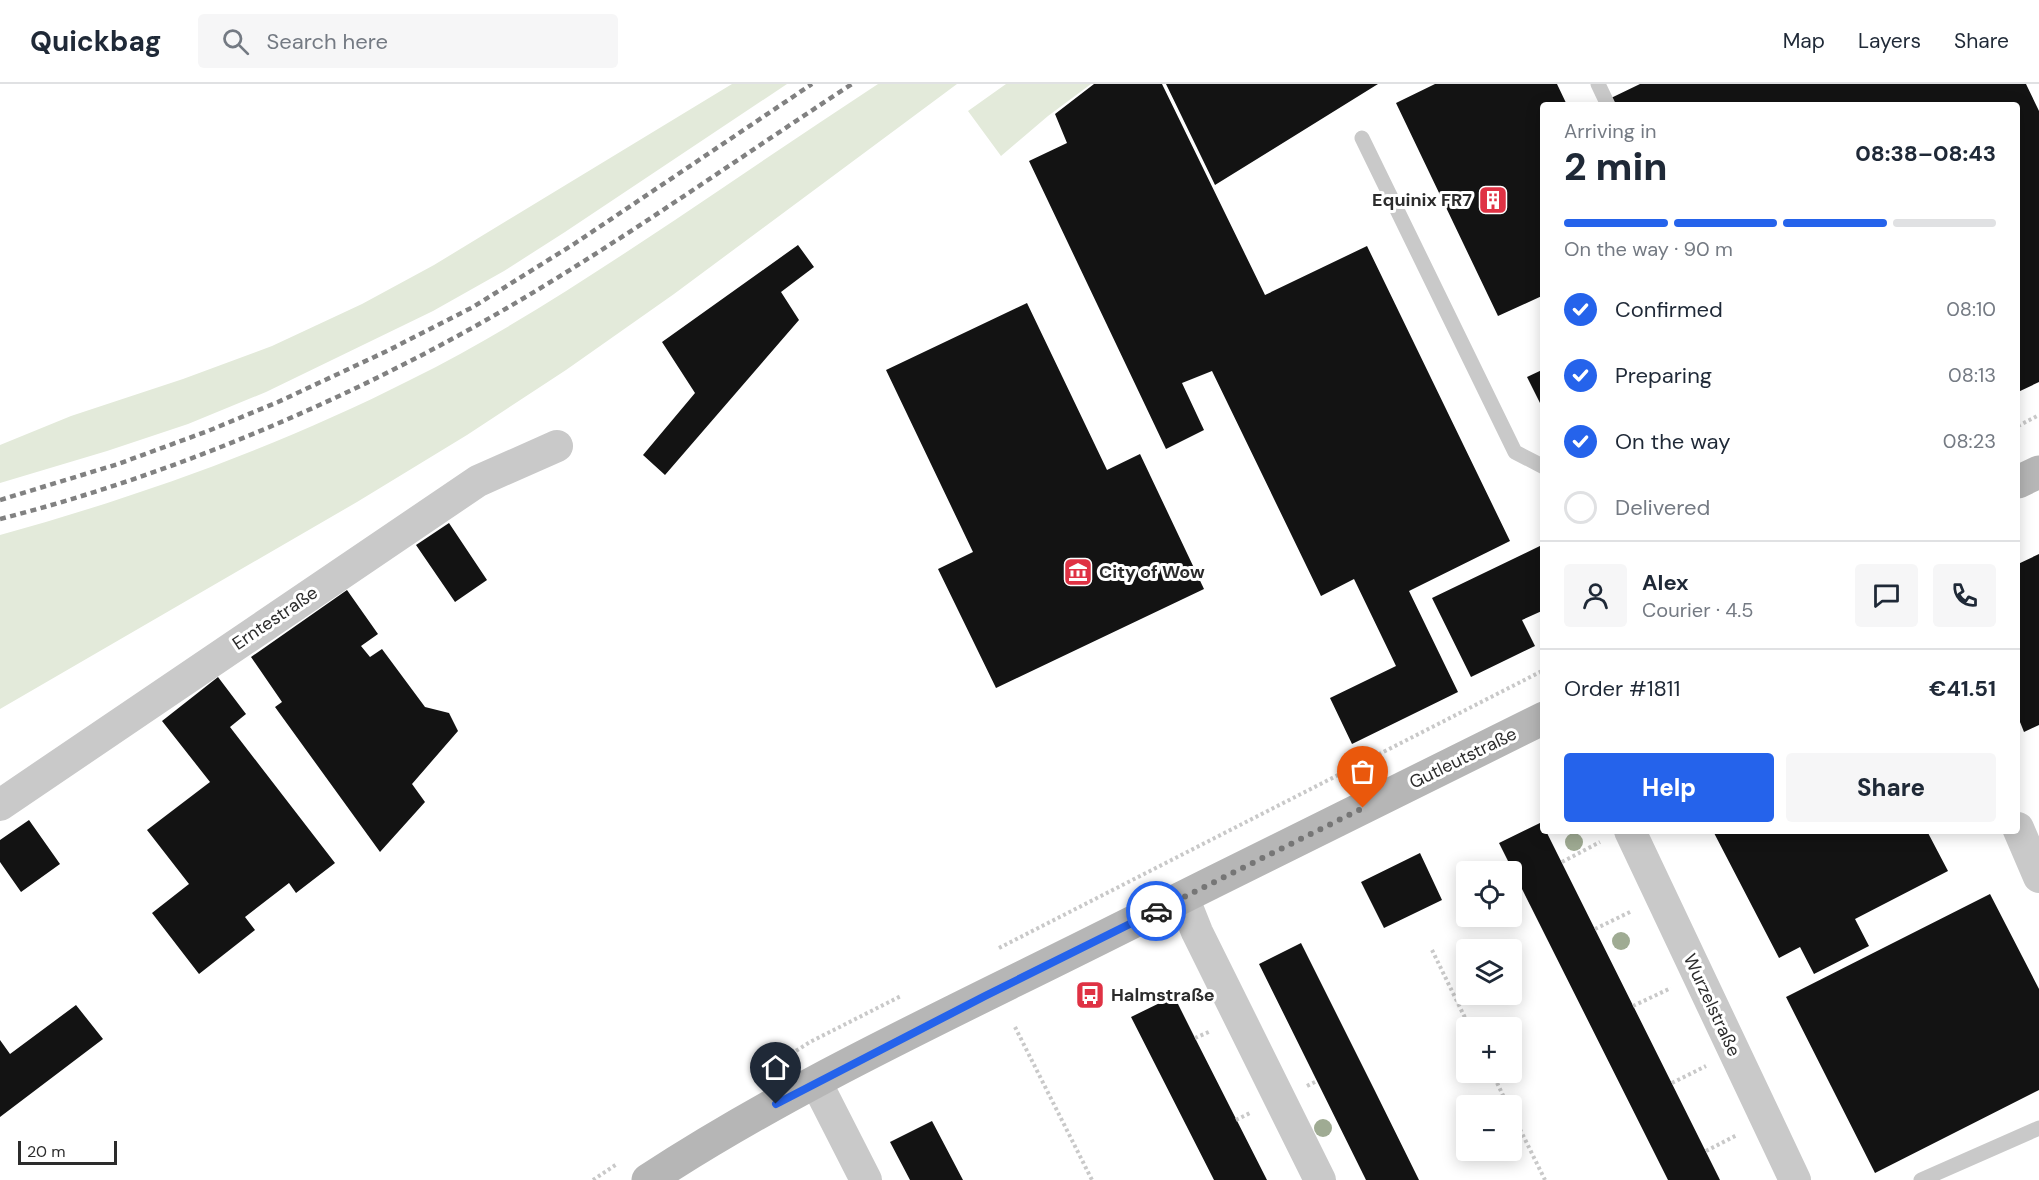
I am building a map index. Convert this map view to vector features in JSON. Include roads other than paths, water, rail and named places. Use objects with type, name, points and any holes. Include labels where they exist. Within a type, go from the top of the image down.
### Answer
[{"type":"main road","points":[[2020,481],[2039,472]]},
{"type":"main road","name":"Gutleutstraße","points":[[648,1180],[695,1149],[816,1082],[1540,720]]},
{"type":"street","name":"Erntestraße","points":[[0,805],[478,481],[557,446]]},
{"type":"street","points":[[2020,833],[2039,877]]},
{"type":"street","name":"Wurzelstraße","points":[[1631,834],[1795,1180]]},
{"type":"street","points":[[1184,897],[1197,932],[1320,1180]]},
{"type":"street","points":[[816,1082],[866,1180]]},
{"type":"lane","points":[[1598,84],[1607,102]]},
{"type":"lane","points":[[1362,138],[1515,452],[1540,465]]},
{"type":"lane","points":[[1921,1180],[2039,1128]]},
{"type":"railway","points":[[0,500],[118,464],[208,431],[278,402],[387,351],[473,307],[574,244],[812,84]]},
{"type":"railway","points":[[0,519],[65,501],[196,457],[325,403],[387,373],[551,282],[638,227],[852,84]]},
{"type":"place","name":"Equinix FR7","points":[[1493,200]]},
{"type":"place","name":"City of Wow","points":[[1078,572]]},
{"type":"place","name":"Halmstraße","points":[[1090,995]]}]
